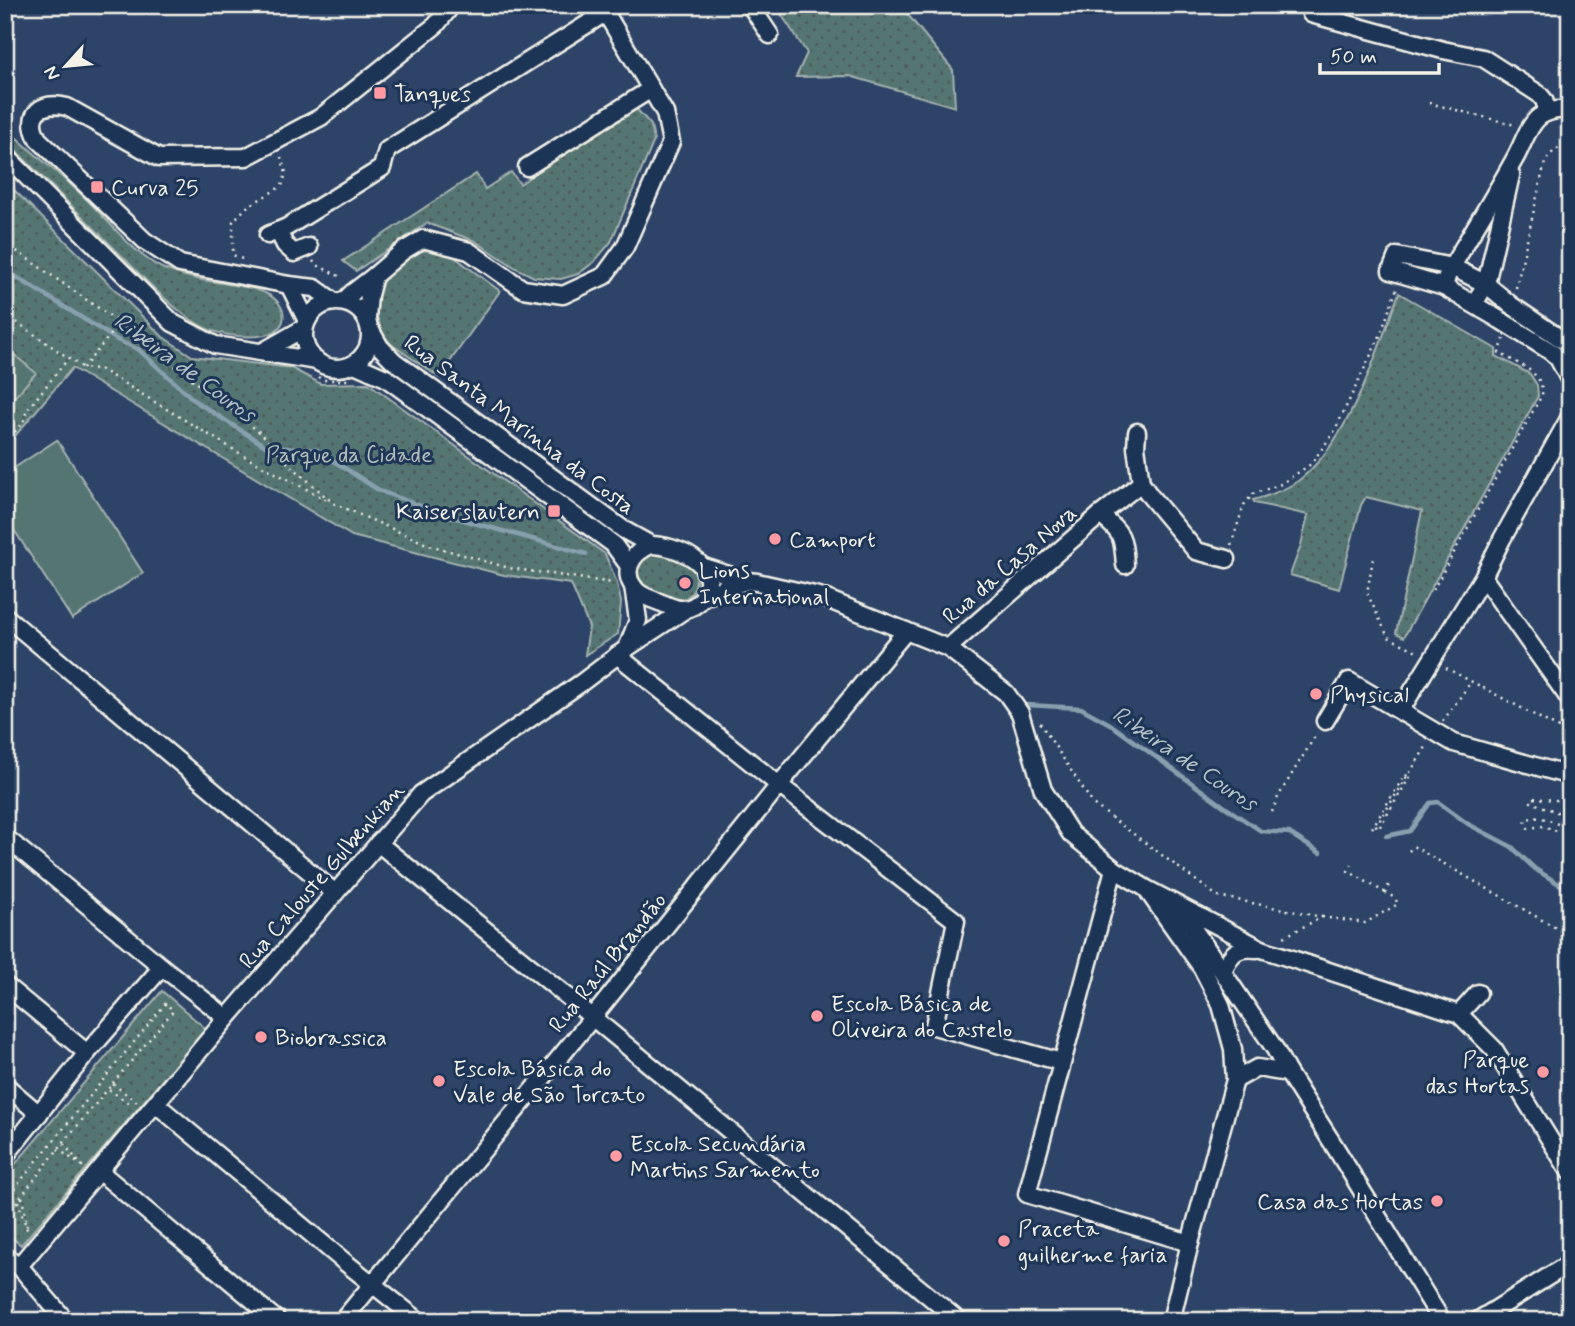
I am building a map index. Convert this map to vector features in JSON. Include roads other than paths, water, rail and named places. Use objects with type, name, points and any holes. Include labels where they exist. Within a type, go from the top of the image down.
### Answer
[{"type":"street","points":[[338,302],[315,288],[180,264],[145,241],[38,139],[32,121],[44,107],[56,104],[67,107],[159,158],[246,158],[321,117],[436,25],[448,10],[447,5]]},
{"type":"street","points":[[750,5],[770,35]]},
{"type":"street","points":[[308,248],[294,253],[273,233],[288,228],[382,168],[387,150],[603,9],[665,113],[671,142],[625,247],[604,276],[563,295],[523,289],[469,251],[423,239],[403,250],[374,276],[338,302]]},
{"type":"street","points":[[1311,14],[1443,50],[1483,58],[1533,90],[1544,100],[1548,112]]},
{"type":"street","points":[[527,167],[651,89]]},
{"type":"street","points":[[1444,287],[1448,273],[1534,123],[1548,112],[1570,110]]},
{"type":"street","points":[[5,155],[173,323],[215,345],[317,361]]},
{"type":"street","points":[[1474,304],[1486,284],[1515,159]]},
{"type":"street","points":[[1570,345],[1511,305],[1486,284],[1452,267],[1396,256],[1391,271],[1444,287],[1474,304],[1558,358],[1570,381]]},
{"type":"street","points":[[369,325],[360,310],[352,305],[325,303],[317,308],[306,325],[306,347],[317,361],[335,368],[345,368],[362,358],[370,341],[369,295],[374,276]]},
{"type":"street","points":[[289,285],[306,325]]},
{"type":"street","points":[[262,352],[306,325]]},
{"type":"street","name":"Rua Santa Marinha da Costa","points":[[369,325],[380,347],[394,361],[624,530],[651,545]]},
{"type":"street","name":"Rua Santa Marinha da Costa","points":[[354,364],[386,378],[613,544],[630,576]]},
{"type":"street","points":[[1400,710],[1483,577],[1569,415]]},
{"type":"street","points":[[1137,432],[1136,447],[1141,483],[1150,496],[1196,551],[1227,559]]},
{"type":"street","name":"Rua da Casa Nova","points":[[948,648],[1100,515],[1141,483]]},
{"type":"street","name":"Rua da Casa Nova","points":[[1100,515],[1124,539],[1125,565]]},
{"type":"street","points":[[1061,1062],[934,1026],[956,920],[779,785],[622,652],[638,620],[630,576],[633,556],[641,549],[661,545],[696,560],[704,567],[747,581],[819,596],[948,648],[1006,693],[1020,713],[1043,790],[1071,834],[1114,869],[1147,889],[1262,949],[1459,1014],[1494,1049],[1570,1172]]},
{"type":"street","points":[[630,576],[640,594],[675,609],[686,609],[696,605],[708,588],[704,567]]},
{"type":"street","points":[[1483,577],[1570,700]]},
{"type":"street","points":[[703,598],[747,581]]},
{"type":"street","name":"Rua Calouste Gulbenkian","points":[[19,1266],[227,1018],[421,794],[686,609]]},
{"type":"street","points":[[5,616],[335,893]]},
{"type":"street","name":"Rua Raúl Brandão","points":[[342,1321],[906,631]]},
{"type":"street","points":[[1325,720],[1349,681],[1454,743],[1567,769]]},
{"type":"street","points":[[5,837],[227,1018]]},
{"type":"street","points":[[378,843],[960,1321]]},
{"type":"street","points":[[1114,869],[1027,1194],[1190,1243]]},
{"type":"street","points":[[1147,889],[1191,924],[1275,1049],[1442,1321]]},
{"type":"street","points":[[1147,889],[1202,968],[1221,1005],[1233,1049],[1235,1080],[1171,1321]]},
{"type":"street","points":[[1223,971],[1230,956],[1242,948],[1262,949]]},
{"type":"street","points":[[5,1156],[87,1053],[162,967]]},
{"type":"street","points":[[5,985],[87,1053]]},
{"type":"street","points":[[1459,1014],[1478,993]]},
{"type":"street","points":[[1235,1080],[1257,1068],[1288,1073]]},
{"type":"street","points":[[5,1085],[39,1114]]},
{"type":"street","points":[[156,1104],[419,1321]]},
{"type":"street","points":[[99,1171],[278,1321]]},
{"type":"street","points":[[5,1256],[19,1266],[66,1321]]},
{"type":"street","points":[[1477,1321],[1570,1263]]},
{"type":"street","points":[[1489,1321],[1570,1271]]},
{"type":"street","points":[[934,1321],[944,1308]]},
{"type":"waterway","name":"Ribeira de Couros","points":[[5,270],[119,341],[138,349],[195,401],[267,447],[317,450],[380,491],[449,516],[586,554]]},
{"type":"waterway","name":"Ribeira de Couros","points":[[1027,705],[1081,708],[1110,724],[1261,831],[1289,833],[1320,853]]},
{"type":"waterway","name":"Ribeira de Couros","points":[[1386,836],[1410,831],[1430,803],[1438,802],[1468,824],[1512,847],[1535,869],[1567,889],[1570,888]]},
{"type":"place","name":"Tanques","points":[[380,93]]},
{"type":"place","name":"Curva 25","points":[[97,187]]},
{"type":"place","name":"Kaiserslautern","points":[[554,511]]},
{"type":"place","name":"Camport","points":[[775,539]]},
{"type":"place","name":"Lions International","points":[[685,583]]},
{"type":"place","name":"Physical","points":[[1316,694]]},
{"type":"place","name":"Escola Básica de Oliveira do Castelo","points":[[817,1016]]},
{"type":"place","name":"Biobrassica","points":[[261,1037]]},
{"type":"place","name":"Parque das Hortas","points":[[1543,1072]]},
{"type":"place","name":"Escola Básica do Vale de São Torcato","points":[[439,1081]]},
{"type":"place","name":"Escola Secundária Martins Sarmento","points":[[616,1156]]},
{"type":"place","name":"Casa das Hortas","points":[[1437,1201]]},
{"type":"place","name":"Praceta guilherme faria","points":[[1004,1241]]},
{"type":"park label","name":"Parque da Cidade","points":[[349,454]]}]
